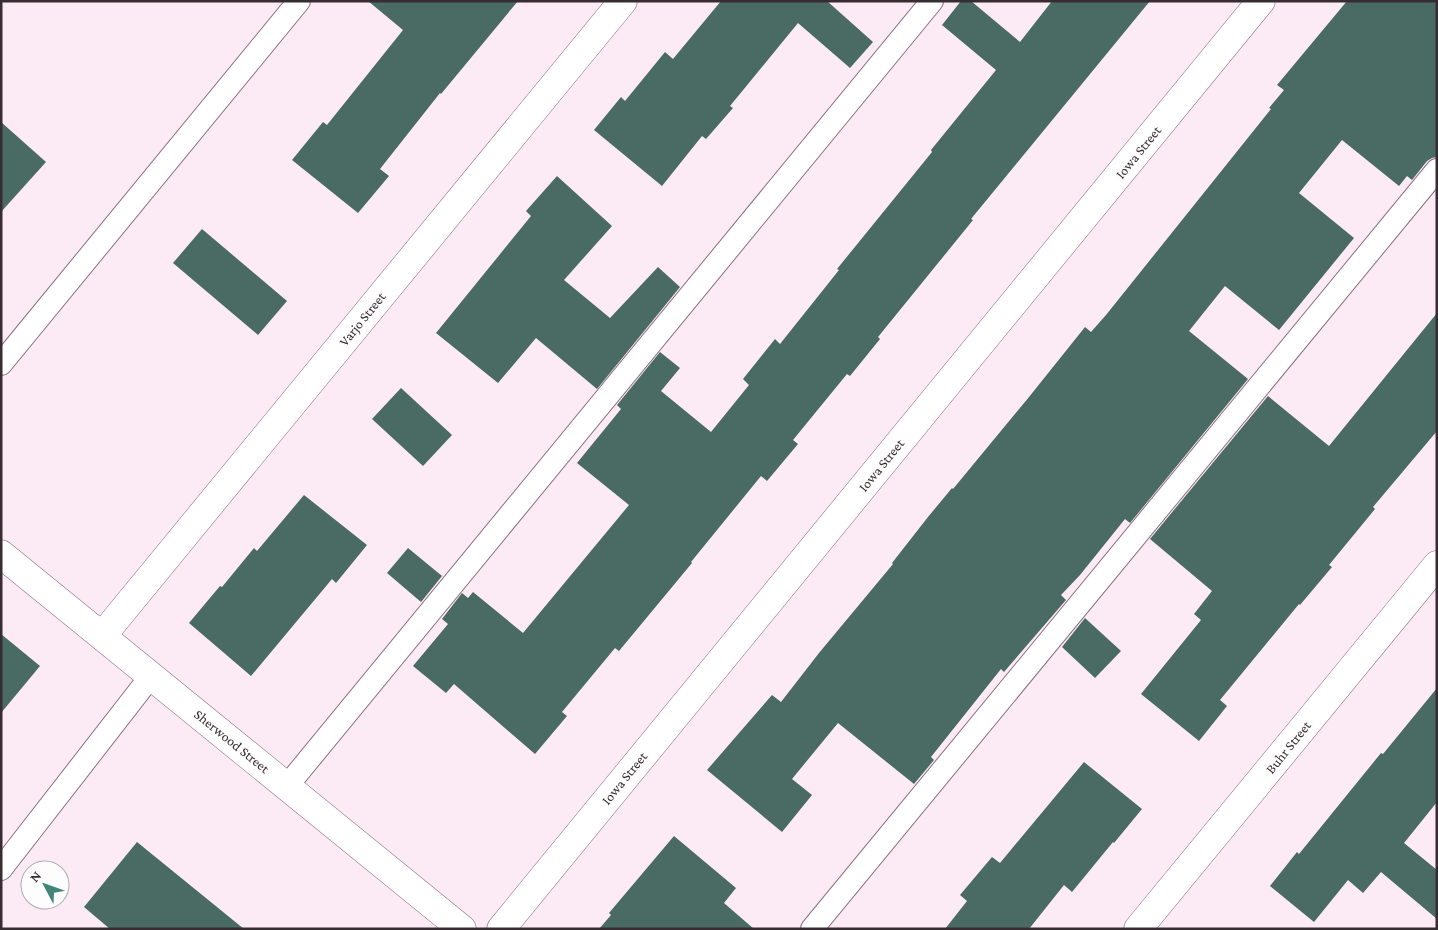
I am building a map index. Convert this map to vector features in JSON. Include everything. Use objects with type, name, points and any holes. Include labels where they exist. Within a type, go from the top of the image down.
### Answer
[{"type":"street","name":"Varjo Street","points":[[102,636],[622,1]]},
{"type":"street","name":"Iowa Street","points":[[501,929],[1261,1]]},
{"type":"street","name":"Sherwood Street","points":[[1,554],[462,929]]},
{"type":"street","name":"Buhr Street","points":[[1138,929],[1437,565]]},
{"type":"lane","points":[[1,364],[300,1]]},
{"type":"lane","points":[[286,786],[932,1]]},
{"type":"lane","points":[[812,929],[1437,170]]},
{"type":"lane","points":[[1,869],[152,676]]},
{"type":"building","points":[[368,1],[518,1],[440,93],[380,169],[389,176],[358,213],[292,160],[323,122],[327,125],[403,30]]},
{"type":"building","points":[[721,1],[827,1],[873,42],[850,68],[798,23],[730,106],[733,108],[706,139],[702,136],[662,186],[594,130],[621,97],[625,101],[665,52],[673,59]]},
{"type":"building","points":[[961,1],[971,1],[1020,42],[1052,1],[1150,1],[971,219],[973,220],[878,337],[880,339],[850,376],[847,374],[793,440],[798,444],[767,481],[761,476],[619,651],[615,648],[562,712],[567,716],[535,754],[454,684],[446,693],[413,666],[448,624],[442,619],[462,593],[468,598],[473,592],[523,633],[629,505],[577,463],[621,409],[617,405],[660,352],[680,368],[661,391],[711,432],[749,385],[743,379],[775,339],[780,344],[839,270],[837,269],[996,70],[942,25]]},
{"type":"building","points":[[1347,1],[1437,1],[1437,157],[1427,161],[1412,180],[1407,176],[1399,186],[1342,140],[1299,193],[1354,238],[1279,330],[1225,286],[1189,331],[1248,379],[1130,523],[1125,519],[1080,575],[1061,595],[1066,600],[1004,672],[1001,669],[931,757],[934,760],[914,784],[838,723],[792,779],[812,795],[782,832],[707,770],[772,695],[781,702],[893,564],[928,517],[1085,327],[1091,332],[1106,315],[1271,109],[1269,108],[1284,90],[1277,85]]},
{"type":"building","points":[[1,122],[46,162],[1,212]]},
{"type":"building","points":[[557,176],[612,226],[564,280],[610,318],[658,267],[680,287],[597,389],[536,338],[498,383],[436,333],[531,216],[526,211]]},
{"type":"building","points":[[202,229],[287,301],[258,335],[173,263]]},
{"type":"building","points":[[1437,313],[1437,431],[1373,507],[1375,509],[1329,565],[1332,567],[1220,700],[1227,706],[1199,741],[1141,694],[1201,620],[1194,614],[1212,591],[1150,539],[1268,396],[1329,446]]},
{"type":"building","points":[[401,388],[452,435],[423,466],[372,419]]},
{"type":"building","points":[[304,495],[367,545],[336,583],[332,579],[251,676],[189,623],[254,548],[257,551]]},
{"type":"building","points":[[408,548],[442,576],[421,602],[387,573]]},
{"type":"building","points":[[1085,618],[1121,651],[1095,678],[1062,647]]},
{"type":"building","points":[[1,634],[40,666],[1,713]]},
{"type":"building","points":[[1437,688],[1437,802],[1404,843],[1437,870],[1437,919],[1381,872],[1363,893],[1348,880],[1314,922],[1270,886],[1297,852],[1299,854],[1381,753],[1383,754]]},
{"type":"building","points":[[1084,762],[1142,809],[1114,843],[1072,892],[1064,885],[1029,929],[945,929],[967,901],[960,895],[992,857],[1000,863]]},
{"type":"building","points":[[674,836],[736,888],[724,903],[754,929],[599,929],[611,915],[609,913]]},
{"type":"building","points":[[137,842],[244,929],[110,929],[84,907]]}]
